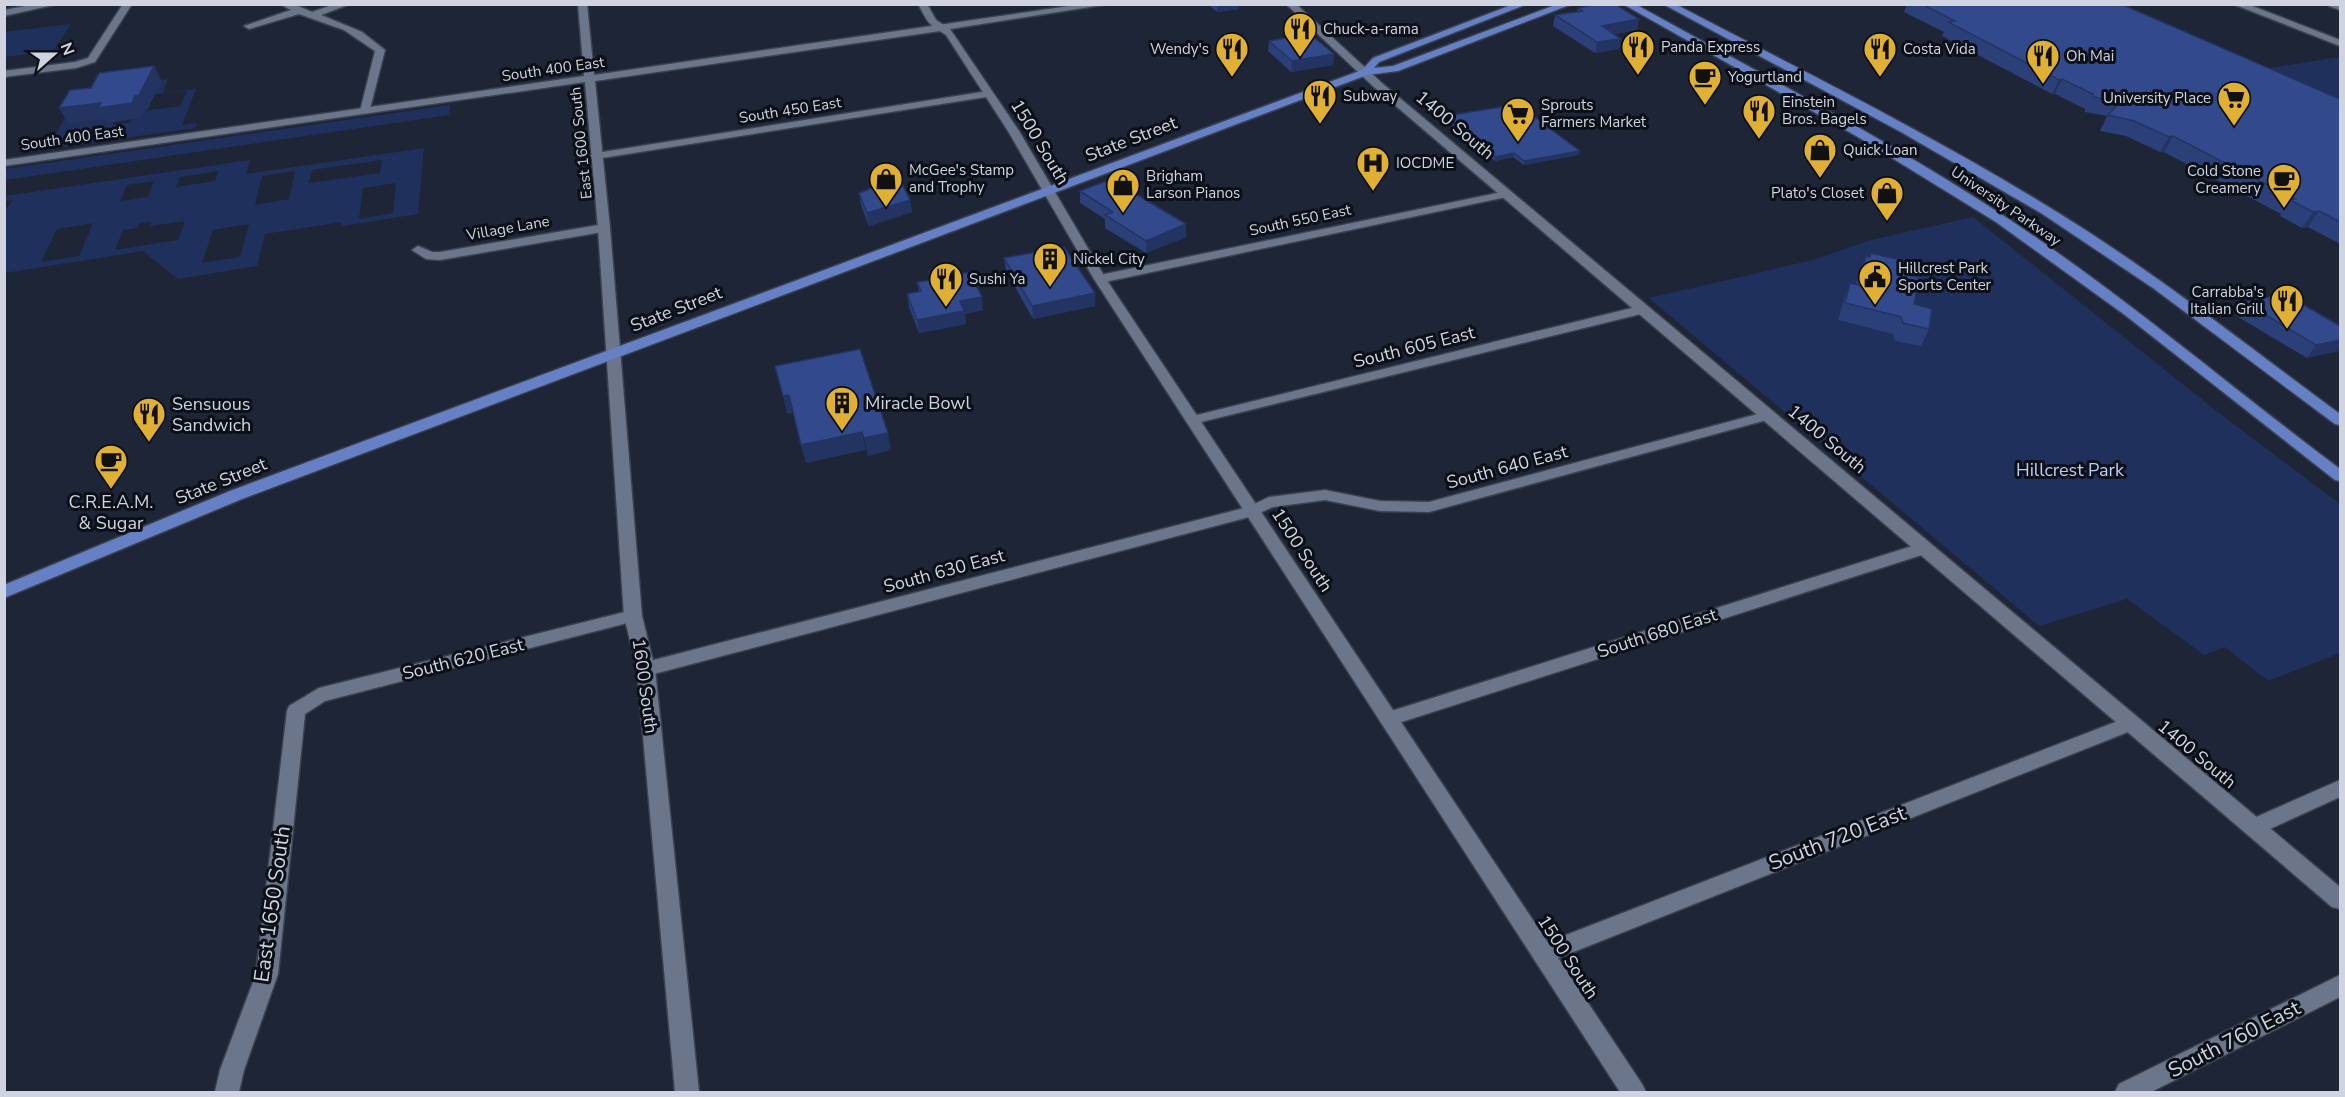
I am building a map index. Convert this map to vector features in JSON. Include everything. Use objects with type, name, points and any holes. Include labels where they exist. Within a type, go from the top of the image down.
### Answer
[{"type":"main road","name":"State Street","points":[[1365,72],[1376,60],[1523,4]]},
{"type":"main road","name":"State Street","points":[[4,592],[236,495],[1365,72],[1395,69],[1568,4]]},
{"type":"main road","name":"University Parkway","points":[[1626,4],[1884,147],[1999,219],[2054,258],[2340,476]]},
{"type":"main road","name":"University Parkway","points":[[1667,4],[1913,132],[2047,211],[2103,247],[2340,421]]},
{"type":"street","points":[[4,13],[54,4]]},
{"type":"street","points":[[4,74],[87,62],[94,58],[128,4]]},
{"type":"street","points":[[284,4],[298,11],[315,14],[371,41],[380,50],[365,111]]},
{"type":"street","points":[[315,14],[346,4]]},
{"type":"street","name":"East 1600 South","points":[[582,4],[608,279]]},
{"type":"street","name":"1500 South","points":[[922,4],[933,22],[949,33],[1100,279],[1634,1092]]},
{"type":"street","name":"South 400 East","points":[[4,163],[1106,4]]},
{"type":"street","name":"1400 South","points":[[1290,4],[1507,194],[2340,900]]},
{"type":"street","points":[[2237,4],[2340,44]]},
{"type":"street","points":[[2332,4],[2340,8]]},
{"type":"street","points":[[249,26],[298,11]]},
{"type":"street","name":"South 450 East","points":[[596,156],[988,94]]},
{"type":"street","name":"South 550 East","points":[[1100,279],[1507,194]]},
{"type":"street","name":"Village Lane","points":[[418,250],[430,256],[440,256],[604,228]]},
{"type":"street","name":"1600 South","points":[[608,279],[633,616],[646,669],[687,1092]]},
{"type":"street","name":"South 605 East","points":[[1193,420],[1644,309]]},
{"type":"street","name":"South 640 East","points":[[1253,511],[1269,502],[1325,495],[1380,506],[1430,507],[1768,415]]},
{"type":"street","name":"South 630 East","points":[[646,669],[1253,511]]},
{"type":"street","name":"South 680 East","points":[[1389,719],[1926,548]]},
{"type":"street","name":"South 620 East","points":[[296,711],[319,695],[633,616]]},
{"type":"street","name":"East 1650 South","points":[[227,1092],[232,1070],[267,974],[296,711]]},
{"type":"street","name":"South 720 East","points":[[1543,954],[2131,723]]},
{"type":"street","points":[[2254,827],[2340,788]]},
{"type":"street","name":"South 760 East","points":[[2127,1092],[2340,986]]},
{"type":"green space","points":[[71,24],[53,51],[5,57],[5,32]]},
{"type":"green space","points":[[2340,57],[2340,118],[2238,73]]},
{"type":"green space","points":[[168,79],[163,93],[196,89],[182,125],[197,123],[195,128],[35,151],[38,145],[51,143],[77,96],[105,88]],"holes":[[[187,91],[180,106],[144,111],[128,123],[113,125],[113,122],[107,123],[111,115],[68,123],[155,94]]]},
{"type":"green space","points":[[450,105],[449,115],[5,180],[5,169]]},
{"type":"green space","points":[[424,148],[418,214],[342,226],[342,222],[265,234],[257,266],[178,279],[143,251],[5,273],[7,228],[5,228],[5,211],[13,200],[5,201],[5,196],[250,160],[246,174]],"holes":[[[382,160],[380,173],[309,183],[312,170]],[[218,171],[215,181],[176,187],[180,177]],[[295,171],[289,199],[255,205],[262,176]],[[154,181],[148,197],[120,201],[127,185]],[[396,183],[393,213],[359,219],[363,188]],[[185,221],[178,240],[115,250],[123,230],[137,228],[139,223],[151,222],[150,226]],[[93,223],[79,256],[41,262],[57,229]],[[249,224],[240,257],[202,263],[213,230]]]},
{"type":"green space","name":"Hillcrest Park","points":[[1973,217],[2219,413],[2340,504],[2340,653],[2268,681],[2225,647],[2204,655],[2127,599],[2039,626],[1649,298],[1813,260],[1871,240]]},
{"type":"building","points":[[1598,4],[1615,4],[1639,19],[1602,26],[1621,39],[1597,42],[1555,15],[1583,11],[1578,8]]},
{"type":"building","name":"University Place","points":[[1922,4],[2121,4],[2340,99],[2340,222],[2319,211],[2313,212],[2290,200],[2295,199],[2173,136],[2169,137],[2134,121],[2108,115],[2120,102],[2093,97],[2093,94],[2062,79],[2059,80],[1948,22],[1955,21]]},
{"type":"building","points":[[1310,34],[1334,54],[1292,61],[1269,41]]},
{"type":"building","points":[[154,66],[139,95],[135,96],[132,103],[98,108],[101,103],[59,108],[70,90],[91,88],[99,73]]},
{"type":"building","name":"Sprouts Farmers Market","points":[[1506,106],[1528,112],[1580,151],[1524,161],[1514,153],[1495,157],[1446,116]]},
{"type":"building","points":[[899,178],[910,200],[867,213],[859,193]]},
{"type":"building","points":[[1111,179],[1186,224],[1146,241],[1105,215],[1113,212],[1080,191]]},
{"type":"building","name":"Nickel City","points":[[1064,247],[1095,293],[1032,306],[1004,258]]},
{"type":"building","points":[[1871,253],[1914,263],[1911,276],[1919,278],[1914,304],[1932,309],[1929,329],[1903,323],[1901,317],[1845,303],[1850,283],[1859,285],[1866,256],[1870,257]]},
{"type":"building","name":"Sushi Ya","points":[[951,268],[954,275],[970,272],[982,297],[960,301],[964,311],[917,320],[907,294],[921,291],[917,282],[932,280],[929,272]]},
{"type":"building","points":[[2285,294],[2340,326],[2340,340],[2316,345],[2244,302]]},
{"type":"building","name":"Miracle Bowl","points":[[860,349],[888,433],[864,438],[862,432],[801,445],[789,395],[783,396],[775,366]]},
{"type":"place","name":"Chuck-a-rama","points":[[1300,58]]},
{"type":"place","name":"Panda Express","points":[[1638,76]]},
{"type":"place","name":"Wendy's","points":[[1232,78]]},
{"type":"place","name":"Costa Vida","points":[[1880,78]]},
{"type":"place","name":"Oh Mai","points":[[2043,85]]},
{"type":"place","name":"Yogurtland","points":[[1705,106]]},
{"type":"place","name":"Subway","points":[[1320,125]]},
{"type":"place","name":"University Place","points":[[2234,127]]},
{"type":"place","name":"Einstein Bros. Bagels","points":[[1759,140]]},
{"type":"place","name":"Sprouts Farmers Market","points":[[1518,143]]},
{"type":"place","name":"Quick Loan","points":[[1820,179]]},
{"type":"place","name":"IOCDME","points":[[1373,192]]},
{"type":"place","name":"McGee's Stamp and Trophy","points":[[886,208]]},
{"type":"place","name":"Cold Stone Creamery","points":[[2284,209]]},
{"type":"place","name":"Brigham Larson Pianos","points":[[1123,214]]},
{"type":"place","name":"Plato's Closet","points":[[1887,222]]},
{"type":"place","name":"Nickel City","points":[[1050,288]]},
{"type":"place","name":"Hillcrest Park Sports Center","points":[[1875,306]]},
{"type":"place","name":"Sushi Ya","points":[[946,308]]},
{"type":"place","name":"Carrabba's Italian Grill","points":[[2287,330]]},
{"type":"place","name":"Miracle Bowl","points":[[842,432]]},
{"type":"place","name":"Sensuous Sandwich","points":[[149,443]]},
{"type":"place","name":"C.R.E.A.M. & Sugar","points":[[111,490]]}]
